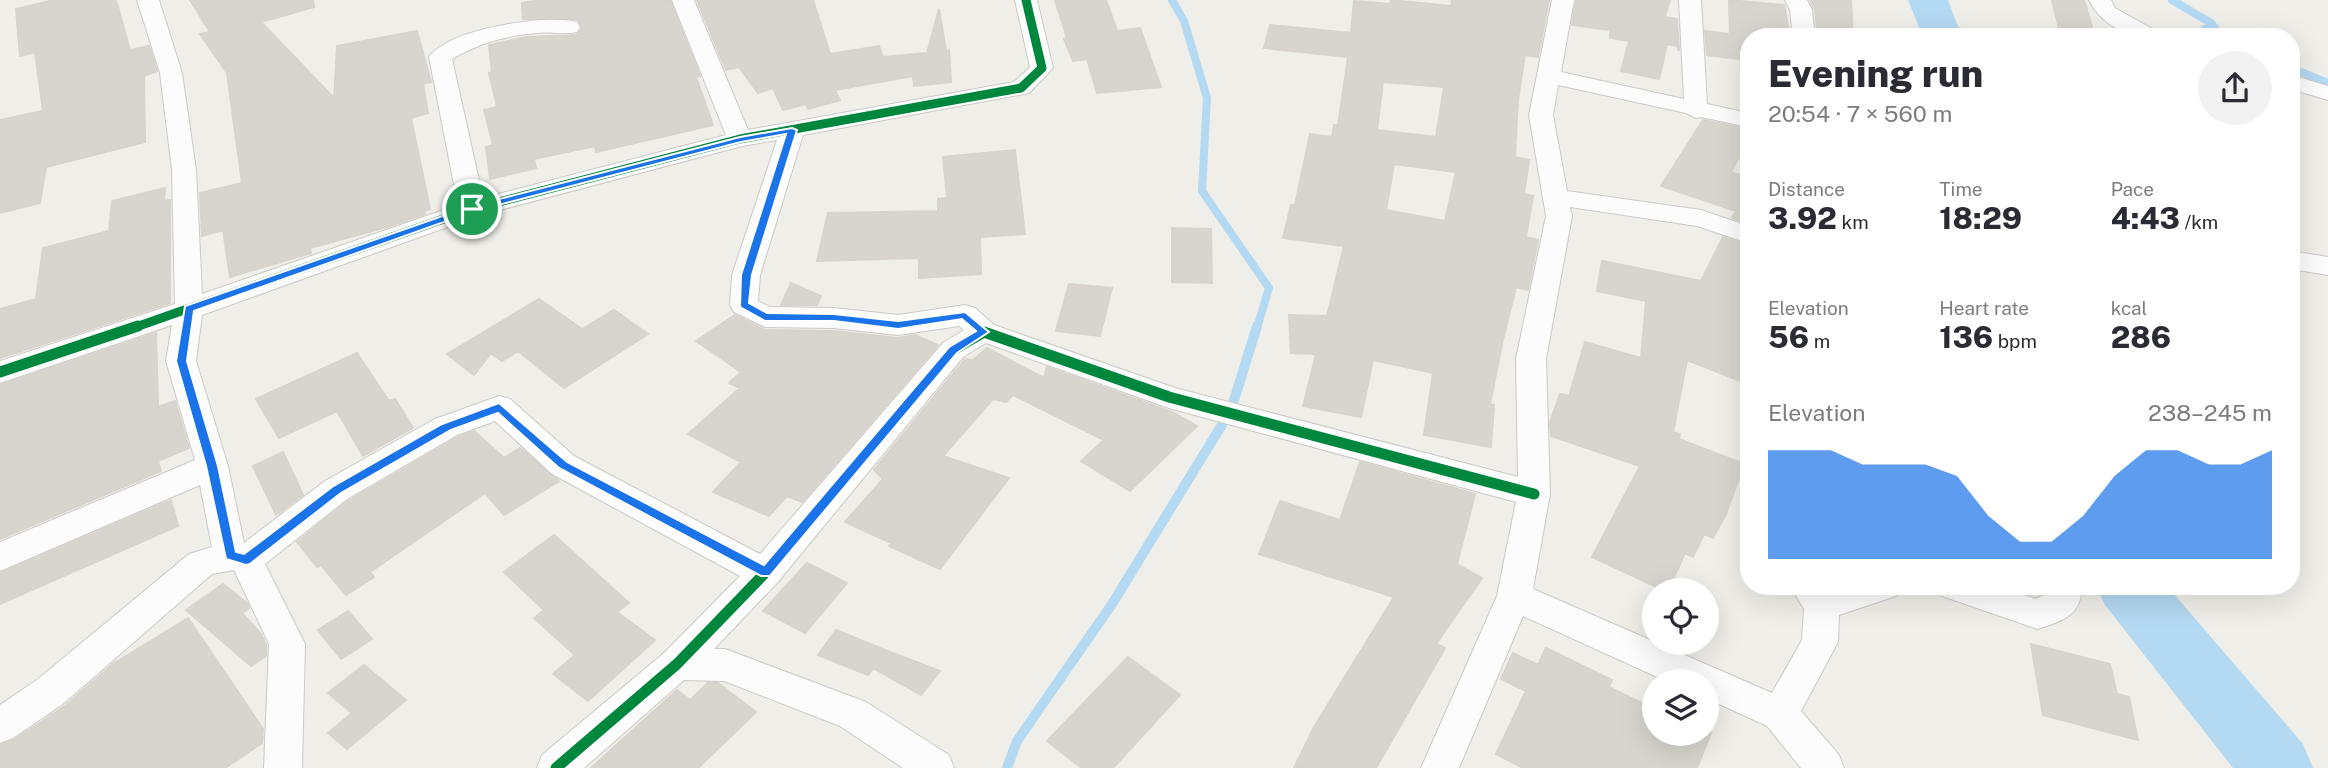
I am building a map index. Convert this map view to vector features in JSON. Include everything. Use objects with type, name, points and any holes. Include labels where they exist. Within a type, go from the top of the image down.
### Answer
[{"type":"street","points":[[148,0],[171,73],[184,170],[189,309],[181,361],[238,557],[287,644],[283,768]]},
{"type":"street","points":[[683,0],[740,139]]},
{"type":"street","points":[[0,372],[189,309],[472,209],[740,139],[1021,88],[1042,68],[1026,0]]},
{"type":"street","points":[[1440,768],[1514,596],[1534,494],[1531,359],[1559,216],[1541,115],[1563,0]]},
{"type":"street","points":[[1690,0],[1696,110]]},
{"type":"street","points":[[1796,0],[1801,10],[1803,28]]},
{"type":"street","points":[[2099,0],[2106,12],[2135,28]]},
{"type":"street","points":[[472,209],[440,57],[477,39],[552,24],[569,27]]},
{"type":"street","points":[[1550,76],[1740,118]]},
{"type":"street","points":[[2300,85],[2328,93]]},
{"type":"street","points":[[792,130],[746,275],[744,305],[765,317],[834,318],[898,325],[965,315],[984,332],[1169,397],[1534,494]]},
{"type":"street","points":[[1556,197],[1701,218],[1740,232]]},
{"type":"street","points":[[2300,261],[2328,266]]},
{"type":"street","points":[[555,768],[677,664],[765,573],[953,350],[984,332]]},
{"type":"street","points":[[0,726],[51,691],[201,564],[238,557],[336,490],[446,427],[499,407],[563,465],[765,573]]},
{"type":"street","points":[[0,557],[212,466]]},
{"type":"street","points":[[1981,595],[2038,614],[2064,601],[2064,595]]},
{"type":"street","points":[[1514,596],[1679,669]]},
{"type":"street","points":[[1780,714],[1820,642],[1815,596]]},
{"type":"street","points":[[677,664],[725,665],[853,714],[935,768]]},
{"type":"street","points":[[1719,687],[1780,714],[1825,768]]},
{"type":"building","points":[[54,0],[116,0],[130,50],[149,46],[157,71],[144,76],[145,142],[46,167],[40,203],[0,213],[0,120],[43,111],[35,52],[20,56],[16,9]]},
{"type":"building","points":[[190,0],[313,0],[314,7],[261,22],[334,98],[337,46],[417,31],[431,82],[423,84],[428,113],[411,118],[430,209],[424,211],[425,214],[387,227],[310,248],[311,253],[230,277],[223,230],[202,236],[200,193],[242,183],[227,73],[200,34],[210,32]]},
{"type":"building","points":[[539,0],[670,0],[700,76],[696,77],[713,125],[596,152],[595,146],[534,159],[536,168],[490,179],[486,147],[493,145],[484,110],[497,107],[489,73],[492,72],[489,45],[526,37],[577,35],[582,28],[577,19],[523,19],[522,3]]},
{"type":"building","points":[[697,0],[813,0],[830,54],[879,46],[883,57],[927,53],[939,9],[946,51],[949,50],[951,82],[914,86],[913,76],[835,90],[840,100],[808,109],[806,104],[783,110],[773,88],[758,93],[739,67],[726,70]]},
{"type":"building","points":[[1055,0],[1106,0],[1117,31],[1140,28],[1161,87],[1097,93],[1087,59],[1073,61],[1064,39],[1067,38]]},
{"type":"building","points":[[1391,0],[1451,6],[1452,0],[1549,0],[1538,57],[1525,55],[1518,99],[1515,157],[1529,160],[1524,194],[1533,196],[1526,237],[1538,240],[1528,290],[1516,287],[1503,339],[1490,404],[1494,405],[1491,447],[1424,435],[1433,373],[1373,360],[1361,417],[1303,406],[1316,354],[1291,353],[1289,315],[1327,316],[1344,246],[1283,238],[1291,205],[1295,205],[1310,134],[1332,137],[1334,125],[1338,126],[1348,57],[1264,48],[1270,25],[1351,33],[1354,1],[1390,4]],"holes":[[[1383,82],[1444,87],[1436,137],[1377,130]],[[1394,164],[1456,172],[1445,221],[1386,210]]]},
{"type":"building","points":[[1576,0],[1670,0],[1665,17],[1677,19],[1679,51],[1677,46],[1667,44],[1659,79],[1621,71],[1629,41],[1610,38],[1610,30],[1572,25]]},
{"type":"building","points":[[1729,0],[1784,5],[1788,28],[1740,28],[1740,59],[1707,55],[1705,31],[1730,34]]},
{"type":"building","points":[[1810,0],[1851,0],[1853,28],[1817,28],[1815,10]]},
{"type":"building","points":[[2052,0],[2084,0],[2092,28],[2059,28]]},
{"type":"building","points":[[1703,120],[1740,127],[1740,155],[1731,172],[1740,175],[1740,220],[1732,218],[1736,211],[1661,186]]},
{"type":"building","points":[[1015,150],[1025,234],[980,237],[981,274],[919,278],[919,258],[817,261],[828,213],[938,211],[938,199],[947,198],[943,157]]},
{"type":"building","points":[[165,188],[164,201],[170,200],[170,303],[0,358],[0,309],[36,299],[43,248],[109,231],[112,201]]},
{"type":"building","points":[[1172,228],[1211,229],[1212,283],[1172,282]]},
{"type":"building","points":[[1723,237],[1740,242],[1740,381],[1687,360],[1673,432],[1680,434],[1679,439],[1740,462],[1740,475],[1726,514],[1713,538],[1704,534],[1693,557],[1685,553],[1674,578],[1642,578],[1642,580],[1592,557],[1640,466],[1551,436],[1550,422],[1560,394],[1569,396],[1585,342],[1641,358],[1646,301],[1597,291],[1602,261],[1701,281]]},
{"type":"building","points":[[791,283],[821,296],[817,305],[781,305]]},
{"type":"building","points":[[1069,284],[1112,288],[1100,336],[1056,331]]},
{"type":"building","points":[[539,299],[582,329],[614,310],[648,334],[564,388],[518,351],[502,361],[491,353],[474,375],[447,354]]},
{"type":"building","points":[[735,315],[765,330],[834,331],[898,338],[915,335],[938,345],[802,502],[787,496],[769,516],[713,492],[741,462],[688,434],[740,388],[729,383],[741,372],[696,341]]},
{"type":"building","points":[[156,333],[158,407],[175,401],[189,448],[158,461],[161,471],[0,539],[0,385]]},
{"type":"building","points":[[987,348],[1044,378],[1047,367],[1172,412],[1197,426],[1130,491],[1081,461],[1104,440],[1013,395],[1006,402],[993,399],[943,456],[1009,478],[940,569],[845,522],[883,479],[874,470],[965,359],[973,360]]},
{"type":"building","points":[[357,353],[389,401],[395,399],[413,428],[363,456],[337,411],[279,438],[256,399]]},
{"type":"building","points":[[474,431],[504,458],[520,448],[559,481],[504,515],[485,493],[370,572],[374,577],[346,595],[321,565],[317,567],[297,542],[348,501],[458,437]]},
{"type":"building","points":[[283,452],[303,495],[276,515],[253,466]]},
{"type":"building","points":[[1360,462],[1475,494],[1457,564],[1482,578],[1436,644],[1445,648],[1376,768],[1294,768],[1314,727],[1394,597],[1259,554],[1280,501],[1340,520]]},
{"type":"building","points":[[171,500],[178,526],[0,604],[0,573]]},
{"type":"building","points":[[554,535],[629,603],[617,612],[655,640],[588,701],[553,674],[575,655],[534,618],[544,610],[504,572]]},
{"type":"building","points":[[807,563],[847,583],[805,633],[763,611]]},
{"type":"building","points":[[223,584],[247,603],[249,608],[242,613],[261,634],[266,645],[266,656],[251,666],[186,610]]},
{"type":"building","points":[[348,611],[372,639],[341,659],[318,630]]},
{"type":"building","points":[[188,618],[263,729],[262,743],[225,768],[0,768],[0,745],[14,740],[66,705],[113,664]]},
{"type":"building","points":[[836,630],[940,671],[921,695],[873,668],[868,675],[818,655]]},
{"type":"building","points":[[2031,644],[2110,664],[2117,694],[2129,697],[2138,740],[2043,715]]},
{"type":"building","points":[[1546,648],[1612,680],[1609,687],[1642,703],[1642,746],[1706,746],[1697,768],[1523,768],[1496,754],[1526,691],[1501,679],[1513,653],[1538,665]]},
{"type":"building","points":[[1128,657],[1180,695],[1113,768],[1082,768],[1047,741]]},
{"type":"building","points":[[364,665],[406,700],[347,749],[328,733],[352,713],[328,693]]},
{"type":"building","points":[[708,683],[718,683],[756,712],[698,768],[591,768],[677,690],[690,700]]},
{"type":"waterway","points":[[1172,0],[1184,21],[1207,98],[1202,191],[1269,288],[1257,328]]},
{"type":"waterway","points":[[1928,0],[1938,28]]},
{"type":"waterway","points":[[2172,0],[2215,28]]},
{"type":"waterway","points":[[2300,72],[2328,83]]},
{"type":"waterway","points":[[1007,768],[1017,741],[1112,604],[1231,410],[1257,326]]},
{"type":"waterway","points":[[2135,595],[2277,768]]},
{"type":"cycle path","points":[[0,372],[189,309],[472,209],[740,139],[1021,88],[1042,68],[1026,0]]},
{"type":"cycle path","points":[[556,768],[677,664],[765,573],[953,350],[984,332],[1169,397],[1534,494]]},
{"type":"route","points":[[792,130],[746,275],[744,305],[765,317],[834,318],[898,325],[965,315],[984,332],[953,350],[765,573],[563,465],[499,407],[446,427],[336,490],[246,560],[230,555],[212,466],[181,361],[189,309],[472,209],[740,139],[792,130]]}]
